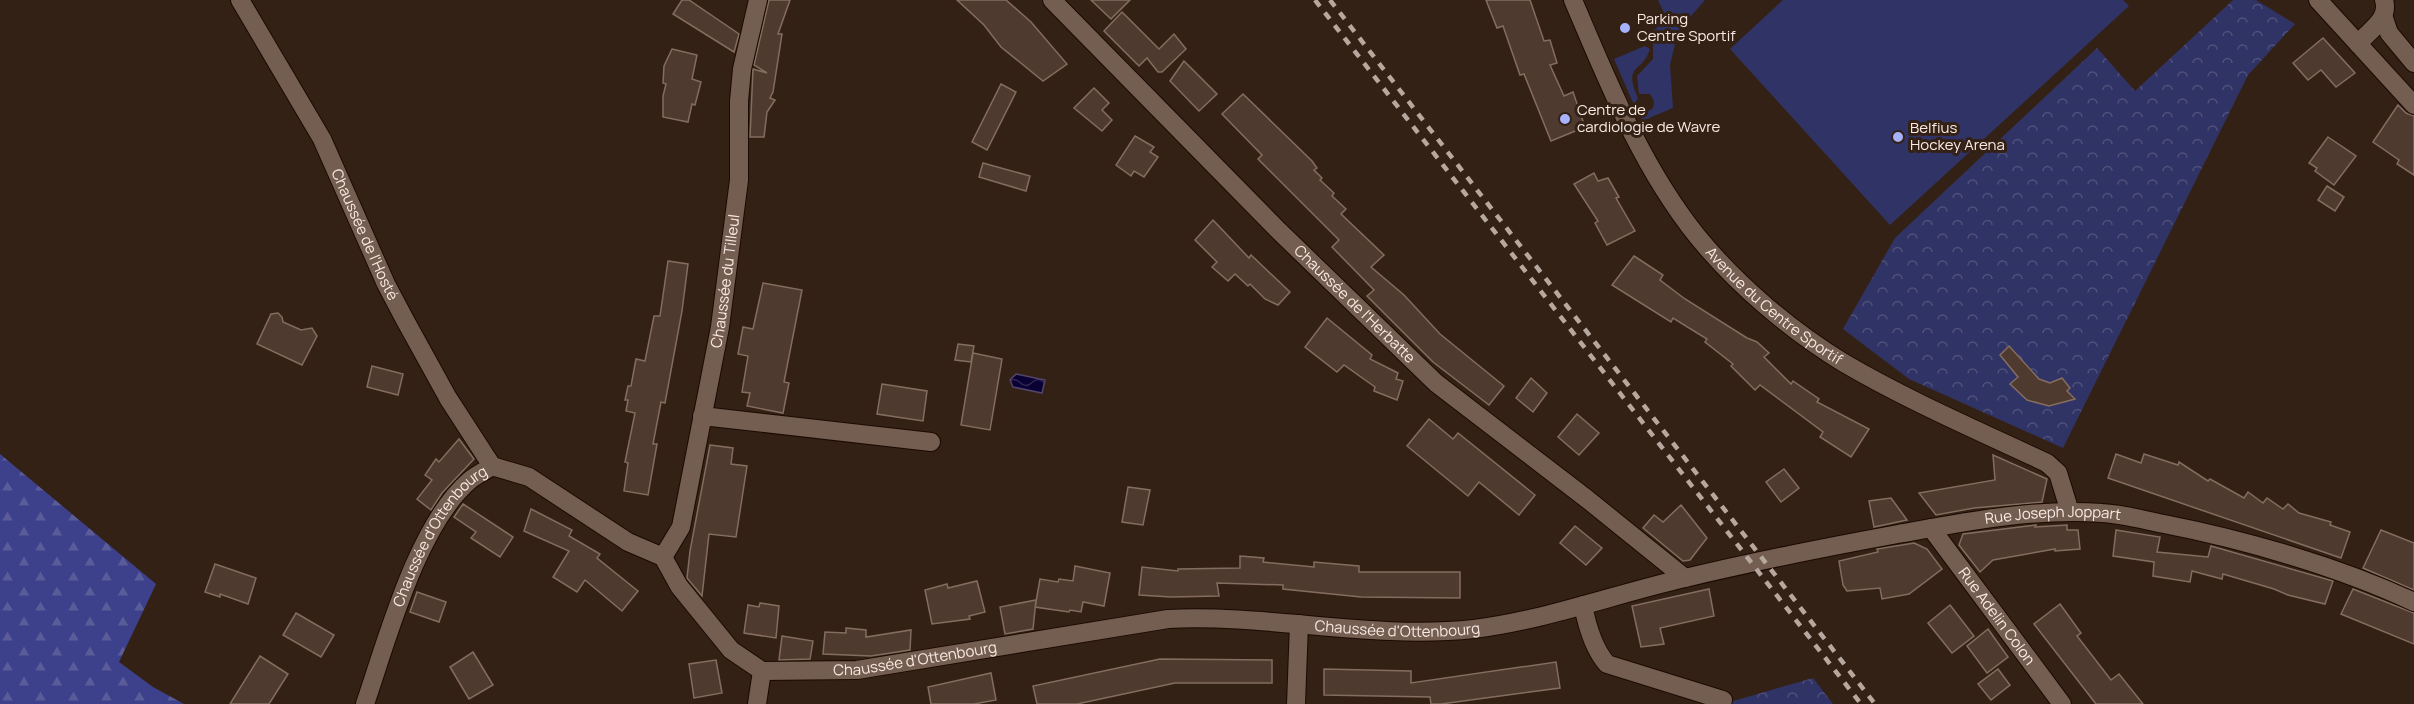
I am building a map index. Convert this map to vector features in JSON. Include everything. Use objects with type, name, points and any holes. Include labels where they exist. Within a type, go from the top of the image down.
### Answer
[{"type":"street","name":"Chaussée de l'Hosté","points":[[240,0],[317,130],[386,284],[405,320],[448,398],[492,466]]},
{"type":"street","name":"Chaussée du Tilleul","points":[[663,557],[681,527],[720,327],[739,180],[739,101],[742,69],[758,0]]},
{"type":"street","name":"Chaussée de l'Herbatte","points":[[1052,0],[1279,231],[1436,383],[1685,578]]},
{"type":"street","name":"Avenue du Centre Sportif","points":[[1573,0],[1634,139],[1666,192],[1697,236],[1748,290],[1787,322],[1843,362],[1923,405],[2047,463],[2058,473],[2070,512]]},
{"type":"street","points":[[2318,0],[2414,105]]},
{"type":"street","points":[[2358,44],[2384,9]]},
{"type":"street","points":[[2384,9],[2389,33],[2414,63]]},
{"type":"street","points":[[702,416],[931,442]]},
{"type":"street","name":"Chaussée d'Ottenbourg","points":[[364,704],[420,552],[459,492],[492,466],[529,477],[628,542],[663,557]]},
{"type":"street","name":"Rue Joseph Joppart","points":[[1685,578],[1810,550],[1931,528],[2019,515],[2104,513],[2238,540],[2319,566],[2414,602]]},
{"type":"street","name":"Rue Adelin Colon","points":[[1931,528],[2062,704]]},
{"type":"street","points":[[663,557],[679,586],[731,650],[762,671],[757,704]]},
{"type":"street","name":"Chaussée d'Ottenbourg","points":[[762,671],[857,670],[1168,619],[1220,617],[1410,631],[1472,629],[1515,622],[1685,578]]},
{"type":"street","points":[[1583,605],[1587,626],[1601,657],[1607,664],[1723,700]]},
{"type":"street","points":[[1296,704],[1299,624]]},
{"type":"green space","points":[[1658,0],[1705,0],[1678,31],[1670,65],[1673,108],[1642,121],[1637,109],[1649,111],[1653,108],[1654,101],[1650,94],[1639,94],[1637,76],[1653,59],[1653,31],[1657,28],[1664,13]]},
{"type":"green space","name":"Belfius Hockey Arena","points":[[1783,0],[2123,0],[2129,6],[1890,225],[1730,49]]},
{"type":"green space","points":[[2233,0],[2256,0],[2295,24],[2248,75],[2063,448],[1909,379],[1843,329],[1895,238],[2097,48],[2135,91]]},
{"type":"green space","points":[[1645,46],[1650,49],[1647,57],[1635,70],[1632,79],[1638,98],[1634,105],[1614,59]]},
{"type":"green space","points":[[0,454],[156,584],[119,662],[153,687],[184,704],[0,704]]},
{"type":"green space","points":[[1813,678],[1833,704],[1729,704],[1730,702]]},
{"type":"water","points":[[1016,374],[1045,380],[1042,393],[1013,387],[1010,380]]},
{"type":"building","points":[[682,0],[689,0],[739,34],[734,52],[673,14]]},
{"type":"building","points":[[769,0],[790,0],[778,34],[782,34],[773,92],[770,98],[775,100],[767,112],[764,137],[750,137],[753,69],[767,73],[754,65]]},
{"type":"building","points":[[957,0],[1006,0],[1031,22],[1067,64],[1043,81],[1001,47],[984,25]]},
{"type":"building","points":[[1091,0],[1130,0],[1111,19]]},
{"type":"building","points":[[1486,0],[1530,0],[1544,41],[1550,40],[1557,63],[1550,65],[1564,96],[1573,92],[1585,127],[1551,141],[1524,74],[1520,75],[1503,26],[1497,28]]},
{"type":"building","points":[[1122,12],[1159,49],[1174,34],[1186,49],[1162,72],[1158,72],[1147,58],[1139,66],[1104,31]]},
{"type":"building","points":[[2323,38],[2355,73],[2336,87],[2321,70],[2308,80],[2293,63]]},
{"type":"building","points":[[672,49],[697,55],[692,79],[701,82],[688,122],[663,117],[663,96],[666,84],[663,83],[664,66]]},
{"type":"building","points":[[1184,61],[1217,94],[1199,111],[1170,81]]},
{"type":"building","points":[[1001,84],[1016,92],[987,150],[972,142]]},
{"type":"building","points":[[1094,88],[1109,103],[1102,110],[1112,120],[1102,131],[1074,108]]},
{"type":"building","points":[[1243,94],[1312,161],[1317,168],[1314,170],[1322,178],[1320,180],[1346,209],[1341,214],[1384,255],[1371,267],[1404,295],[1440,334],[1504,386],[1489,405],[1433,362],[1367,296],[1374,290],[1332,247],[1339,240],[1258,159],[1262,155],[1222,114]]},
{"type":"building","points":[[2398,105],[2406,113],[2414,116],[2414,175],[2397,164],[2399,160],[2373,142]]},
{"type":"building","points":[[1135,136],[1154,147],[1150,152],[1158,157],[1144,177],[1134,171],[1131,176],[1116,165]]},
{"type":"building","points":[[2328,137],[2356,156],[2334,185],[2315,171],[2317,168],[2309,163]]},
{"type":"building","points":[[983,163],[1030,176],[1026,191],[979,177]]},
{"type":"building","points":[[1594,173],[1598,181],[1608,178],[1619,197],[1616,198],[1635,231],[1607,245],[1595,223],[1598,221],[1574,184]]},
{"type":"building","points":[[2327,186],[2344,197],[2335,211],[2318,200]]},
{"type":"building","points":[[1213,220],[1249,258],[1251,255],[1290,292],[1278,305],[1265,299],[1250,284],[1248,286],[1235,274],[1228,281],[1212,267],[1217,262],[1195,240]]},
{"type":"building","points":[[1634,256],[1663,275],[1660,280],[1685,299],[1757,342],[1769,353],[1764,357],[1791,384],[1793,381],[1819,399],[1817,402],[1869,429],[1851,457],[1820,437],[1823,432],[1760,385],[1755,390],[1731,366],[1733,364],[1705,342],[1707,339],[1673,318],[1671,322],[1612,285]]},
{"type":"building","points":[[668,261],[688,264],[665,403],[661,402],[653,444],[657,444],[648,495],[624,491],[628,463],[625,462],[635,413],[626,411],[628,400],[625,400],[628,386],[631,386],[636,359],[645,361],[654,316],[660,316]]},
{"type":"building","points":[[763,283],[802,290],[784,382],[789,383],[783,413],[747,406],[750,393],[742,392],[748,356],[738,354],[743,327],[753,329]]},
{"type":"building","points":[[278,313],[283,322],[301,330],[312,328],[317,336],[302,365],[257,344],[271,314]]},
{"type":"building","points":[[1327,318],[1372,355],[1370,359],[1398,373],[1396,379],[1403,381],[1397,400],[1374,391],[1375,387],[1344,365],[1337,372],[1305,347]]},
{"type":"building","points":[[958,344],[974,346],[971,362],[955,360]]},
{"type":"building","points":[[2009,346],[2039,379],[2050,383],[2062,378],[2070,388],[2067,391],[2075,399],[2049,406],[2027,400],[2010,384],[2018,377],[2000,355]]},
{"type":"building","points":[[973,353],[1002,359],[990,430],[961,425]]},
{"type":"building","points":[[372,366],[403,374],[398,395],[367,387]]},
{"type":"building","points":[[1531,378],[1547,393],[1533,412],[1516,398]]},
{"type":"building","points":[[882,384],[927,391],[923,421],[877,414]]},
{"type":"building","points":[[1577,414],[1599,433],[1579,455],[1558,437]]},
{"type":"building","points":[[1429,419],[1453,439],[1458,433],[1535,495],[1519,515],[1479,482],[1468,496],[1407,446]]},
{"type":"building","points":[[459,439],[474,459],[442,493],[431,510],[417,499],[432,480],[425,475],[436,459],[439,462]]},
{"type":"building","points":[[710,445],[733,448],[731,464],[747,466],[736,537],[709,534],[702,596],[687,578]]},
{"type":"building","points":[[2116,454],[2141,463],[2144,454],[2178,465],[2179,462],[2208,481],[2210,479],[2244,498],[2248,492],[2263,503],[2267,498],[2283,509],[2288,504],[2299,513],[2331,522],[2330,525],[2350,532],[2341,558],[2108,478]]},
{"type":"building","points":[[1993,455],[2047,479],[2042,502],[1974,508],[1936,515],[1919,493],[1995,480]]},
{"type":"building","points":[[1784,469],[1799,488],[1781,502],[1766,482]]},
{"type":"building","points":[[1128,487],[1150,490],[1143,525],[1122,522]]},
{"type":"building","points":[[1891,498],[1907,520],[1874,527],[1869,501]]},
{"type":"building","points":[[463,504],[513,537],[500,557],[471,538],[476,532],[454,517]]},
{"type":"building","points":[[1681,505],[1707,538],[1690,560],[1683,561],[1643,528],[1654,515],[1663,522]]},
{"type":"building","points":[[531,509],[572,530],[569,536],[600,554],[597,558],[638,591],[622,611],[585,580],[577,592],[553,577],[569,551],[524,531]]},
{"type":"building","points":[[2036,525],[2035,527],[2067,525],[2067,530],[2078,530],[2080,549],[2055,551],[2055,549],[1993,560],[1980,572],[1959,545],[1963,534]]},
{"type":"building","points":[[1575,526],[1602,548],[1586,565],[1560,543]]},
{"type":"building","points":[[2116,530],[2160,537],[2157,552],[2208,557],[2211,546],[2333,581],[2325,604],[2288,595],[2223,574],[2222,579],[2192,571],[2190,582],[2153,576],[2154,562],[2113,556]]},
{"type":"building","points":[[2381,530],[2414,543],[2414,590],[2363,568]]},
{"type":"building","points":[[1914,543],[1927,549],[1942,569],[1909,594],[1882,599],[1880,588],[1847,591],[1843,585],[1839,561],[1878,552],[1877,549]]},
{"type":"building","points":[[1240,556],[1264,558],[1263,562],[1314,567],[1314,562],[1359,566],[1359,572],[1460,572],[1460,598],[1361,597],[1283,589],[1283,585],[1217,583],[1219,596],[1139,595],[1142,567],[1178,571],[1178,569],[1240,568]]},
{"type":"building","points":[[215,564],[256,578],[248,604],[220,594],[220,597],[205,592]]},
{"type":"building","points":[[1075,566],[1110,573],[1104,606],[1083,602],[1081,612],[1035,607],[1040,579],[1058,582],[1059,579],[1073,581]]},
{"type":"building","points":[[977,581],[985,612],[969,616],[970,619],[932,624],[925,590],[947,584],[948,588]]},
{"type":"building","points":[[1709,589],[1714,616],[1660,628],[1664,644],[1641,647],[1632,606]]},
{"type":"building","points":[[2353,589],[2414,613],[2414,644],[2341,614]]},
{"type":"building","points":[[417,592],[446,602],[439,622],[410,612]]},
{"type":"building","points":[[1036,600],[1033,629],[1005,634],[1000,607]]},
{"type":"building","points":[[760,603],[779,606],[776,638],[744,633],[748,605],[759,607]]},
{"type":"building","points":[[2060,604],[2081,633],[2077,636],[2111,680],[2119,674],[2143,704],[2096,704],[2034,624]]},
{"type":"building","points":[[1950,605],[1974,636],[1952,653],[1928,623]]},
{"type":"building","points":[[296,613],[334,635],[321,657],[283,635]]},
{"type":"building","points":[[846,628],[866,630],[866,637],[911,630],[910,650],[871,656],[823,654],[825,632],[846,633]]},
{"type":"building","points":[[1988,629],[2008,657],[1987,673],[1967,646]]},
{"type":"building","points":[[782,636],[813,641],[810,659],[779,660]]},
{"type":"building","points":[[473,652],[493,685],[469,699],[450,667]]},
{"type":"building","points":[[260,656],[288,674],[269,704],[230,704]]},
{"type":"building","points":[[1160,659],[1272,660],[1272,683],[1175,683],[1077,704],[1037,704],[1033,686]]},
{"type":"building","points":[[716,660],[722,693],[694,698],[689,664]]},
{"type":"building","points":[[1556,662],[1560,688],[1441,704],[1431,704],[1430,697],[1324,695],[1324,669],[1411,671],[1411,683]]},
{"type":"building","points":[[1998,669],[2010,685],[1991,700],[1978,684]]},
{"type":"building","points":[[991,673],[996,700],[974,704],[931,704],[928,687]]},
{"type":"railway","points":[[1315,0],[1861,704]]},
{"type":"railway","points":[[1330,0],[1875,704]]},
{"type":"place","name":"Parking Centre Sportif","points":[[1625,28]]},
{"type":"place","name":"Centre de cardiologie de Wavre","points":[[1565,119]]},
{"type":"place","name":"Belfius Hockey Arena","points":[[1898,137]]}]
